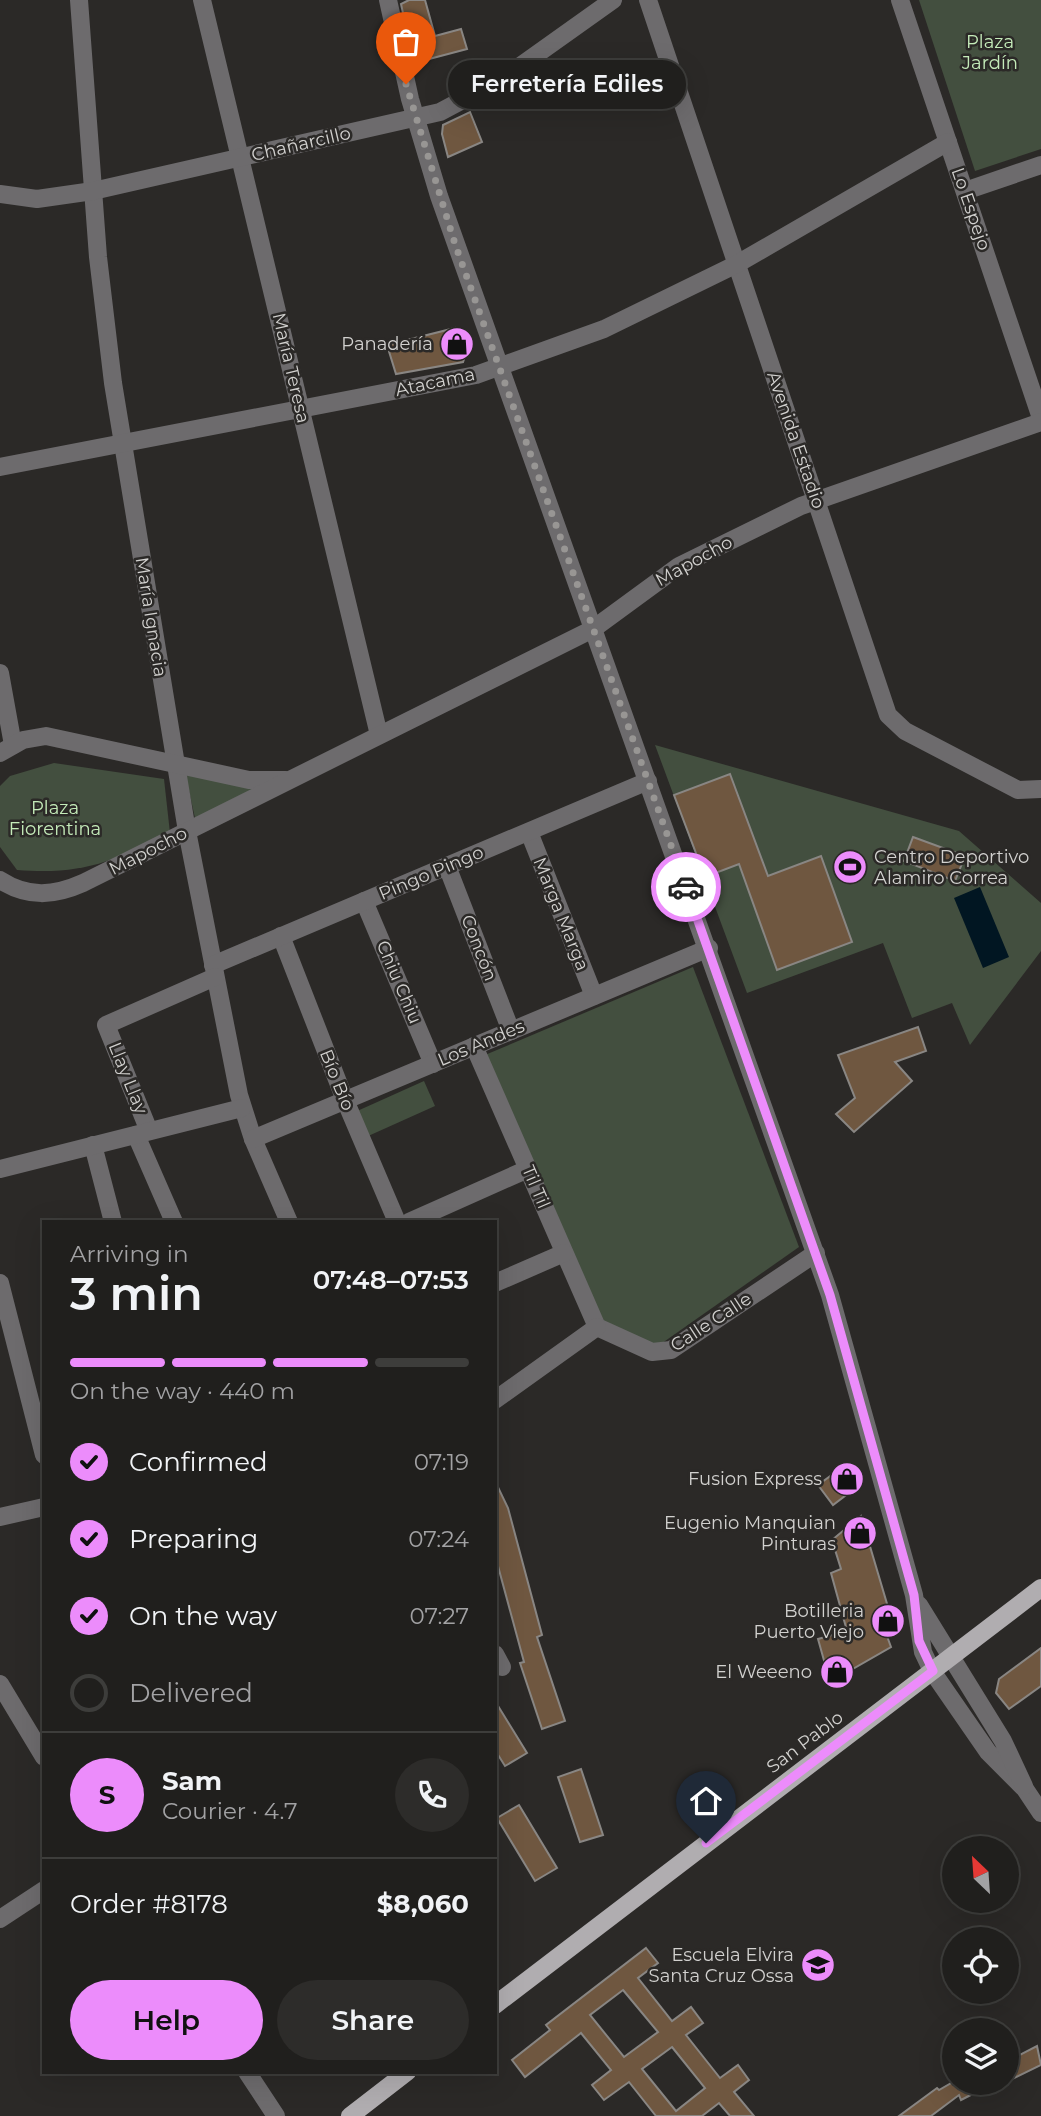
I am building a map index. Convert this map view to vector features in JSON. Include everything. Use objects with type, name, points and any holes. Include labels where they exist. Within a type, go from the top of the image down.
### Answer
[{"type":"main road","name":"San Pablo","points":[[497,2003],[1041,1588]]},
{"type":"main road","points":[[350,2116],[404,2074]]},
{"type":"street","name":"María Ignacia","points":[[79,0],[105,323],[175,764],[242,1108],[288,1220]]},
{"type":"street","name":"María Teresa","points":[[202,0],[242,157],[379,735]]},
{"type":"street","points":[[388,0],[415,118],[439,196],[709,948],[846,1345],[914,1595],[919,1641],[933,1671],[988,1752],[1025,1789],[1041,1813]]},
{"type":"street","name":"Chañarcillo","points":[[0,194],[26,200],[93,191],[440,111],[502,79],[613,0]]},
{"type":"street","name":"Avenida Estadio","points":[[648,0],[885,708],[893,721],[905,731],[1018,790],[1041,789]]},
{"type":"street","name":"Lo Espejo","points":[[900,0],[1041,420]]},
{"type":"street","name":"Atacama","points":[[0,467],[456,379],[499,366],[604,329],[737,264],[948,142]]},
{"type":"street","points":[[965,191],[1041,165]]},
{"type":"street","name":"Mapocho","points":[[0,880],[29,892],[60,892],[593,629],[679,566],[816,499],[1041,420]]},
{"type":"street","points":[[0,673],[6,749]]},
{"type":"street","name":"Mapocho","points":[[6,749],[46,736],[249,780],[291,780]]},
{"type":"street","name":"Pingo Pingo","points":[[106,1025],[281,936],[648,781]]},
{"type":"street","name":"Marga Marga","points":[[529,832],[594,996]]},
{"type":"street","name":"Concón","points":[[447,866],[511,1031]]},
{"type":"street","name":"Chiu Chiu","points":[[364,901],[433,1063]]},
{"type":"street","name":"Bío Bío","points":[[281,936],[345,1100],[396,1220]]},
{"type":"street","name":"Los Andes","points":[[253,1139],[709,948]]},
{"type":"street","name":"Llay Llay","points":[[106,1025],[173,1220]]},
{"type":"street","name":"Til Til","points":[[474,1046],[597,1327]]},
{"type":"street","points":[[0,1169],[242,1108]]},
{"type":"street","points":[[93,1145],[112,1220]]},
{"type":"street","points":[[413,1220],[528,1169]]},
{"type":"street","points":[[497,1282],[564,1253]]},
{"type":"street","name":"Calle Calle","points":[[597,1327],[652,1352],[671,1350],[816,1253]]},
{"type":"street","points":[[0,1283],[42,1447]]},
{"type":"street","points":[[497,1399],[597,1327]]},
{"type":"street","points":[[0,1517],[42,1507]]},
{"type":"street","points":[[914,1595],[1010,1752],[1025,1789]]},
{"type":"street","points":[[0,1684],[42,1754]]},
{"type":"street","points":[[0,1919],[42,1891]]},
{"type":"street","points":[[248,2074],[276,2116]]},
{"type":"green space","name":"Plaza Jardín","points":[[919,0],[1041,0],[1041,149],[975,171]]},
{"type":"green space","name":"Centro Deportivo Alamiro Correa","points":[[655,745],[959,831],[1041,903],[1041,951],[970,1045],[952,1003],[912,1018],[883,943],[747,993]]},
{"type":"green space","name":"Plaza Fiorentina","points":[[54,763],[164,779],[170,833],[131,852],[96,864],[61,870],[17,870],[0,847],[0,786],[10,776]]},
{"type":"green space","points":[[185,773],[255,788],[195,818]]},
{"type":"green space","points":[[693,967],[799,1247],[658,1346],[603,1328],[485,1055]]},
{"type":"green space","points":[[424,1081],[435,1106],[366,1137],[355,1112]]},
{"type":"water","points":[[980,887],[1009,957],[983,968],[954,898]]},
{"type":"building","points":[[409,0],[425,0],[435,36],[461,29],[467,49],[414,63],[401,4]]},
{"type":"building","points":[[470,112],[482,142],[448,157],[442,134],[443,125]]},
{"type":"building","points":[[455,328],[466,353],[463,362],[396,374],[387,345]]},
{"type":"building","points":[[730,774],[768,876],[821,856],[852,942],[777,970],[739,864],[705,877],[674,795]]},
{"type":"building","points":[[913,837],[965,856],[955,881],[904,861]]},
{"type":"building","points":[[918,1027],[926,1051],[895,1062],[912,1081],[854,1132],[836,1114],[855,1098],[838,1055]]},
{"type":"building","points":[[847,1464],[854,1489],[833,1505],[818,1485]]},
{"type":"building","points":[[497,1485],[508,1508],[542,1635],[537,1637],[565,1721],[542,1729],[520,1663],[524,1662],[497,1562]]},
{"type":"building","points":[[861,1516],[893,1624],[884,1628],[891,1647],[830,1682],[818,1639],[847,1631],[831,1573],[841,1569],[832,1540]]},
{"type":"building","points":[[1041,1648],[1041,1686],[1009,1709],[996,1693],[999,1679]]},
{"type":"building","points":[[497,1704],[527,1753],[505,1766],[497,1753]]},
{"type":"building","points":[[581,1769],[603,1835],[580,1842],[558,1777]]},
{"type":"building","points":[[519,1805],[557,1868],[535,1881],[497,1818]]},
{"type":"building","points":[[646,1948],[658,1963],[638,1978],[672,2021],[691,2007],[703,2023],[686,2035],[720,2078],[738,2065],[749,2080],[734,2092],[754,2116],[730,2116],[719,2103],[702,2116],[656,2116],[629,2082],[604,2100],[592,2085],[611,2070],[581,2033],[525,2077],[512,2060],[550,2030],[546,2025]],"holes":[[[623,1990],[658,2032],[624,2057],[590,2015]],[[672,2047],[705,2088],[676,2111],[642,2069]]]},
{"type":"building","points":[[1037,2046],[1041,2065],[1019,2076],[1019,2055]]},
{"type":"building","points":[[937,2088],[942,2088],[942,2095],[959,2095],[931,2116],[899,2116]]},
{"type":"way so far","points":[[406,84],[455,244],[686,887]]},
{"type":"place","name":"Ferretería Ediles","points":[[406,84]]},
{"type":"place","name":"Panadería","points":[[457,344]]},
{"type":"place","name":"Centro Deportivo Alamiro Correa","points":[[850,867]]},
{"type":"place","name":"Fusion Express","points":[[847,1479]]},
{"type":"place","name":"Eugenio Manquian Pinturas","points":[[860,1533]]},
{"type":"place","name":"Botilleria Puerto Viejo","points":[[888,1621]]},
{"type":"place","name":"El Weeeno","points":[[837,1672]]},
{"type":"place","name":"Escuela Elvira Santa Cruz Ossa","points":[[818,1965]]},
{"type":"route","points":[[686,887],[774,1132],[846,1345],[914,1595],[919,1641],[933,1671],[706,1843]]}]
